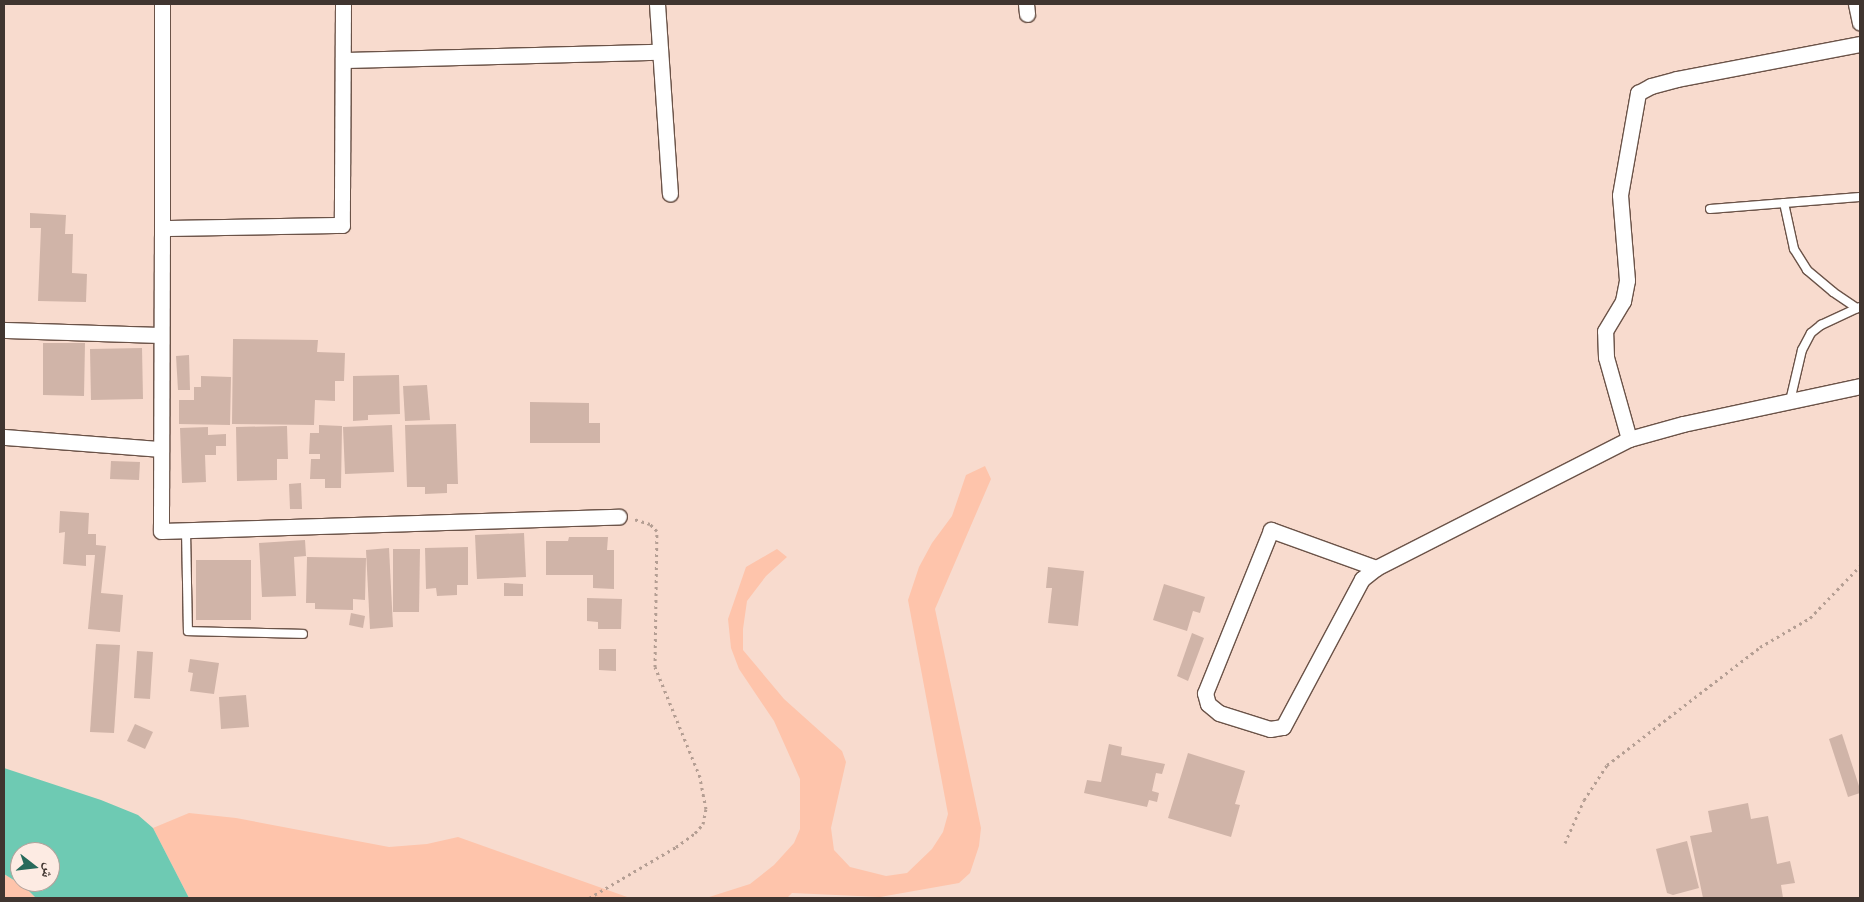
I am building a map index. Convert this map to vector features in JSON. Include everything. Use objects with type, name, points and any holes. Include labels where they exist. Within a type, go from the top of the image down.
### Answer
[{"type":"street","points":[[162,4],[161,531],[619,517]]},
{"type":"street","points":[[162,228],[342,225],[343,4]]},
{"type":"street","points":[[657,4],[670,194]]},
{"type":"street","points":[[1856,4],[1860,23]]},
{"type":"street","points":[[1629,439],[1606,358],[1605,331],[1623,301],[1627,280],[1620,195],[1638,93],[1651,86],[1677,79],[1860,44]]},
{"type":"street","points":[[344,60],[660,52]]},
{"type":"street","points":[[4,330],[160,335]]},
{"type":"street","points":[[1376,568],[1271,530],[1205,693],[1208,704],[1218,713],[1270,729],[1283,727],[1362,579],[1376,568],[1629,439],[1683,424],[1860,386]]},
{"type":"street","points":[[4,437],[161,449]]},
{"type":"lane","points":[[1710,209],[1860,197]]},
{"type":"lane","points":[[1784,203],[1794,249],[1807,270],[1833,292],[1859,307]]},
{"type":"lane","points":[[1790,401],[1802,350],[1811,333],[1821,325],[1859,307]]},
{"type":"lane","points":[[186,530],[188,630],[303,634]]},
{"type":"path","points":[[589,898],[676,848],[703,824],[706,809],[700,777],[655,667],[657,531],[650,524],[640,520],[619,517]]},
{"type":"path","points":[[1565,844],[1584,800],[1607,765],[1760,647],[1810,618],[1860,566]]},
{"type":"shaded area","points":[[985,466],[991,479],[935,609],[981,828],[979,846],[970,873],[959,883],[880,897],[792,893],[787,898],[706,898],[750,884],[774,865],[794,843],[800,829],[800,779],[774,721],[739,669],[731,648],[728,619],[746,567],[777,549],[787,557],[766,576],[747,601],[743,629],[743,650],[784,699],[842,751],[846,762],[831,828],[834,850],[850,867],[886,876],[907,873],[932,849],[943,832],[948,814],[908,600],[919,567],[932,543],[952,516],[966,475]]},
{"type":"shaded area","points":[[189,813],[236,818],[389,847],[427,844],[458,837],[630,898],[189,898],[153,828]]},
{"type":"shaded area","points":[[4,874],[10,878],[10,892],[30,892],[36,898],[4,898]]},
{"type":"water","points":[[4,768],[101,800],[138,815],[153,828],[189,898],[36,898],[30,892],[60,892],[60,842],[10,842],[10,878],[4,874]]},
{"type":"building","points":[[30,213],[66,215],[65,234],[73,234],[72,273],[87,274],[86,302],[38,301],[41,228],[30,228]]},
{"type":"building","points":[[233,339],[318,340],[317,352],[345,353],[344,381],[335,381],[335,401],[315,400],[314,425],[232,424]]},
{"type":"building","points":[[43,343],[85,343],[84,396],[43,395]]},
{"type":"building","points":[[142,348],[143,399],[91,400],[90,349]]},
{"type":"building","points":[[189,355],[190,390],[178,390],[176,356]]},
{"type":"building","points":[[399,375],[400,414],[368,415],[368,420],[353,421],[353,376]]},
{"type":"building","points":[[201,376],[231,377],[230,425],[179,424],[179,400],[194,400],[194,387],[201,387]]},
{"type":"building","points":[[427,385],[430,420],[405,421],[403,386]]},
{"type":"building","points":[[530,402],[589,403],[589,423],[600,423],[600,443],[530,443]]},
{"type":"building","points":[[456,424],[458,484],[447,484],[447,493],[425,494],[425,487],[407,487],[405,425]]},
{"type":"building","points":[[319,425],[342,426],[341,488],[325,488],[325,479],[310,479],[311,459],[320,459],[320,454],[309,454],[310,433],[319,433]]},
{"type":"building","points":[[392,425],[394,472],[345,474],[343,427]]},
{"type":"building","points":[[287,426],[288,459],[277,459],[277,480],[237,481],[236,427]]},
{"type":"building","points":[[208,427],[208,435],[226,434],[226,446],[216,446],[216,455],[205,455],[206,482],[182,483],[180,428]]},
{"type":"building","points":[[111,461],[140,462],[139,480],[110,479]]},
{"type":"building","points":[[301,483],[302,509],[290,509],[289,484]]},
{"type":"building","points":[[60,511],[89,513],[88,534],[96,534],[96,545],[106,546],[101,593],[123,595],[120,632],[88,629],[95,555],[86,555],[86,566],[63,564],[65,532],[59,533]]},
{"type":"building","points":[[524,533],[526,577],[477,579],[475,535]]},
{"type":"building","points":[[569,537],[608,537],[607,550],[614,550],[614,589],[593,588],[593,575],[546,575],[546,541],[568,541]]},
{"type":"building","points":[[305,540],[306,556],[294,557],[296,596],[262,597],[259,543]]},
{"type":"building","points":[[468,547],[468,585],[457,585],[457,595],[437,596],[436,588],[426,589],[425,548]]},
{"type":"building","points":[[389,548],[393,627],[370,629],[366,550]]},
{"type":"building","points":[[393,549],[420,549],[419,612],[393,612]]},
{"type":"building","points":[[307,557],[366,558],[365,600],[353,599],[353,610],[315,609],[315,603],[306,603]]},
{"type":"building","points":[[196,560],[251,560],[251,620],[196,620]]},
{"type":"building","points":[[1048,567],[1084,571],[1078,626],[1048,623],[1052,588],[1046,588]]},
{"type":"building","points":[[504,583],[523,584],[523,596],[504,596]]},
{"type":"building","points":[[1164,584],[1205,597],[1200,613],[1193,611],[1187,631],[1153,620]]},
{"type":"building","points":[[587,598],[622,599],[621,629],[598,629],[598,622],[587,621]]},
{"type":"building","points":[[351,613],[365,616],[363,628],[349,625]]},
{"type":"building","points":[[1192,633],[1204,638],[1188,681],[1177,676]]},
{"type":"building","points":[[96,644],[120,645],[114,733],[90,732]]},
{"type":"building","points":[[599,649],[616,649],[616,671],[599,670]]},
{"type":"building","points":[[137,651],[153,652],[150,699],[134,698]]},
{"type":"building","points":[[190,659],[219,663],[214,694],[190,691],[193,673],[188,672]]},
{"type":"building","points":[[246,695],[249,727],[221,729],[219,697]]},
{"type":"building","points":[[135,724],[153,732],[145,749],[127,741]]},
{"type":"building","points":[[1842,734],[1860,789],[1860,793],[1848,797],[1829,739]]},
{"type":"building","points":[[1109,744],[1122,747],[1121,755],[1165,764],[1162,774],[1156,773],[1152,791],[1159,793],[1157,802],[1149,800],[1147,807],[1084,793],[1087,780],[1101,782]]},
{"type":"building","points":[[1188,753],[1245,771],[1235,804],[1240,805],[1231,837],[1168,818]]},
{"type":"building","points":[[1748,803],[1751,819],[1768,816],[1777,864],[1790,861],[1795,883],[1781,885],[1783,898],[1703,898],[1690,836],[1712,832],[1708,811]]},
{"type":"building","points":[[1687,841],[1699,888],[1673,895],[1667,893],[1656,849]]}]
